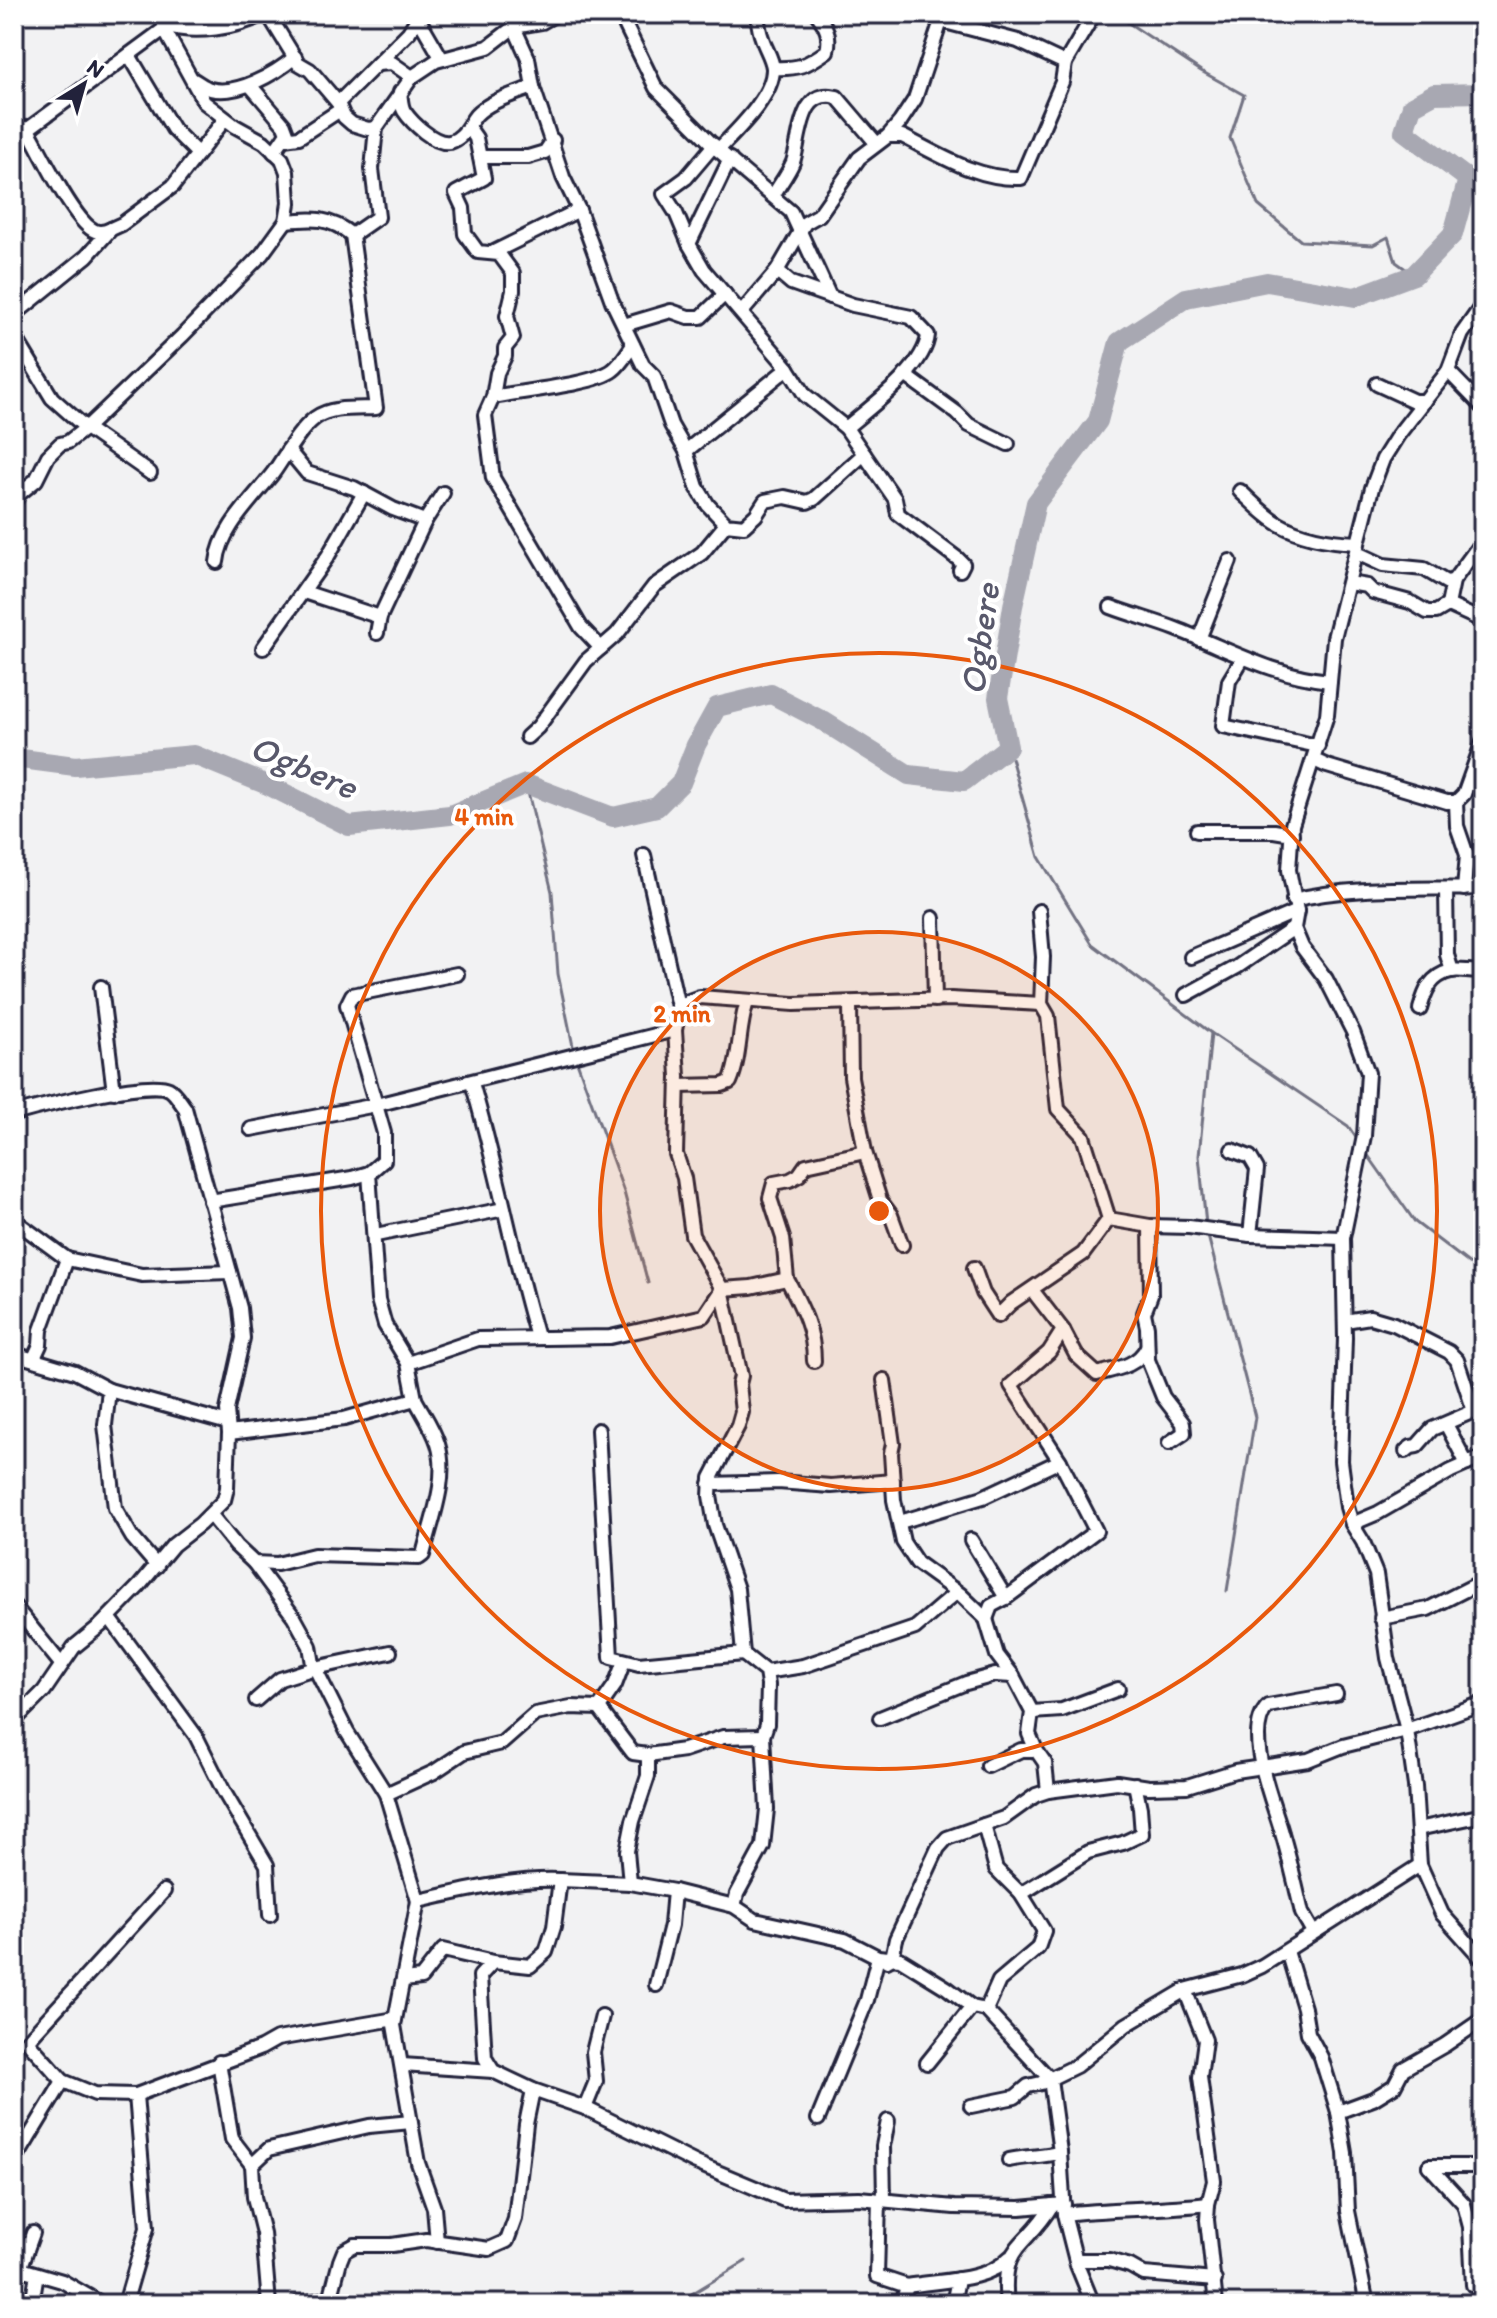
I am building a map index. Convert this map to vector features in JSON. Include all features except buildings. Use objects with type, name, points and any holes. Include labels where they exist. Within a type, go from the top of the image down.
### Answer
[{"type":"street","points":[[165,23],[174,28],[233,27],[266,14],[298,63],[310,70],[352,124],[376,128]]},
{"type":"street","points":[[513,20],[542,22],[556,14]]},
{"type":"street","points":[[620,14],[656,88],[716,148],[791,212],[830,297]]},
{"type":"street","points":[[757,14],[760,34],[773,68],[765,93],[746,121],[686,178],[664,194],[704,270],[788,368],[805,395],[846,428],[895,499],[898,514],[958,559],[963,564],[960,570]]},
{"type":"street","points":[[773,68],[797,69],[810,64],[827,51],[826,27],[817,14]]},
{"type":"street","points":[[928,14],[941,21],[1018,41],[1065,63]]},
{"type":"street","points":[[882,140],[902,136],[986,176],[1021,178],[1062,82],[1065,63],[1094,14]]},
{"type":"street","points":[[419,15],[442,59]]},
{"type":"street","points":[[284,139],[299,137],[339,106],[409,32],[419,15]]},
{"type":"street","points":[[352,235],[378,217],[372,169],[376,128],[400,92],[419,71],[442,59],[488,47],[513,20]]},
{"type":"street","points":[[513,20],[528,58],[533,87],[563,177],[579,210],[612,301],[643,365],[654,376],[671,425],[686,451],[697,487],[708,505],[726,524],[744,526],[765,501],[785,497],[807,502],[814,499],[864,454]]},
{"type":"street","points":[[742,312],[777,271],[805,223],[819,215],[859,158],[900,122],[915,99],[941,21]]},
{"type":"street","points":[[28,129],[129,55],[165,23]]},
{"type":"street","points":[[16,497],[36,480],[48,456],[86,428],[252,264],[286,221],[287,172],[282,159],[264,142],[225,119],[204,102],[189,78],[165,23]]},
{"type":"street","points":[[129,55],[173,129],[198,154]]},
{"type":"street","points":[[189,78],[208,88],[250,85],[295,57]]},
{"type":"street","points":[[377,64],[392,63],[412,77]]},
{"type":"street","points":[[250,85],[284,125],[287,133],[274,152]]},
{"type":"street","points":[[400,92],[402,109],[420,128],[435,139],[452,141],[469,128],[476,116],[494,103],[533,87]]},
{"type":"street","points":[[773,196],[792,164],[806,108],[815,98],[827,94],[837,97],[882,140]]},
{"type":"street","points":[[14,122],[28,129],[75,210],[92,230],[103,233],[173,186],[225,119]]},
{"type":"street","points":[[469,128],[476,138],[484,178],[456,193],[463,208],[465,234],[478,252],[499,254],[513,273],[513,291],[507,316],[513,338],[505,348],[493,397],[485,415],[493,478],[581,627],[601,648]]},
{"type":"street","points":[[480,157],[528,157],[545,152],[553,140]]},
{"type":"street","points":[[689,244],[730,159]]},
{"type":"street","points":[[494,252],[579,210]]},
{"type":"street","points":[[217,562],[218,551],[233,525],[316,417],[337,410],[376,408],[352,235],[316,217],[286,221]]},
{"type":"street","points":[[14,317],[87,256],[111,229]]},
{"type":"street","points":[[777,271],[791,283],[853,305],[911,317],[928,335],[927,344],[905,375],[846,428]]},
{"type":"street","points":[[624,325],[671,311],[688,317],[701,317],[725,294]]},
{"type":"street","points":[[1483,304],[1462,334],[1448,371],[1383,459],[1372,488],[1334,638],[1327,715],[1292,825],[1289,870],[1295,906],[1294,928],[1302,947],[1326,979],[1353,1032],[1368,1073],[1364,1136],[1343,1238],[1345,1321],[1341,1461],[1352,1524],[1376,1574],[1388,1658],[1407,1730],[1420,1865],[1442,1914],[1483,1960]]},
{"type":"street","points":[[14,335],[19,357],[52,398],[86,428],[150,473]]},
{"type":"street","points":[[493,397],[584,381],[604,374],[612,371],[633,345]]},
{"type":"street","points":[[686,451],[788,368]]},
{"type":"street","points":[[1448,371],[1483,407]]},
{"type":"street","points":[[905,375],[969,425],[1008,444]]},
{"type":"street","points":[[1377,384],[1414,401],[1425,401]]},
{"type":"street","points":[[288,450],[307,473],[364,493],[393,509],[425,521]]},
{"type":"street","points":[[1240,491],[1276,523],[1295,532],[1358,548],[1383,565],[1424,569],[1446,582],[1453,581]]},
{"type":"street","points":[[263,648],[328,556],[364,493]]},
{"type":"street","points":[[377,633],[380,617],[425,521],[443,493]]},
{"type":"street","points":[[527,737],[538,727],[586,661],[617,634],[654,586],[702,553],[726,524]]},
{"type":"street","points":[[1349,583],[1367,586],[1373,592],[1410,602],[1427,612],[1436,612],[1448,605],[1453,581],[1483,540]]},
{"type":"street","points":[[1199,639],[1230,561]]},
{"type":"street","points":[[304,592],[380,617]]},
{"type":"street","points":[[1448,605],[1483,621]]},
{"type":"street","points":[[1111,607],[1300,678],[1330,681]]},
{"type":"street","points":[[1243,658],[1229,681],[1223,726],[1318,746]]},
{"type":"street","points":[[1314,760],[1447,802],[1456,802],[1464,794],[1483,741]]},
{"type":"street","points":[[1456,802],[1457,826],[1467,855],[1464,889]]},
{"type":"street","points":[[1197,831],[1274,831],[1292,834]]},
{"type":"street","points":[[644,855],[679,1011],[675,1030],[678,1086],[676,1154],[684,1178],[692,1235],[722,1289],[741,1376],[742,1412],[710,1484],[715,1525],[737,1589],[743,1654]]},
{"type":"street","points":[[1191,957],[1319,894],[1483,888]]},
{"type":"street","points":[[1446,889],[1447,955],[1452,971]]},
{"type":"street","points":[[1039,911],[1043,957],[1041,1004],[1048,1016],[1058,1109],[1083,1136],[1109,1219]]},
{"type":"street","points":[[933,918],[935,1000]]},
{"type":"street","points":[[1186,995],[1237,967],[1294,928]]},
{"type":"street","points":[[1420,1009],[1426,986],[1452,971],[1483,971]]},
{"type":"street","points":[[210,1201],[305,1187],[369,1173],[384,1160],[384,1133],[347,1005],[349,999],[352,995],[457,974]]},
{"type":"street","points":[[101,987],[114,1092]]},
{"type":"street","points":[[679,1011],[689,1001],[700,997],[747,1002],[850,1004],[935,1000],[1041,1004]]},
{"type":"street","points":[[678,1086],[730,1082],[740,1040],[739,1024],[747,1002]]},
{"type":"street","points":[[850,1004],[851,1077],[865,1152],[880,1200],[891,1215],[902,1245]]},
{"type":"street","points":[[251,1129],[472,1083],[675,1030]]},
{"type":"street","points":[[472,1083],[537,1337]]},
{"type":"street","points":[[14,1114],[50,1103],[114,1092],[158,1085],[170,1089],[185,1108],[240,1308],[243,1338],[227,1410],[227,1488],[224,1500],[211,1515],[173,1545],[109,1617],[74,1647],[44,1691],[14,1721]]},
{"type":"street","points":[[1232,1150],[1250,1157],[1257,1169],[1250,1235]]},
{"type":"street","points":[[814,1361],[814,1342],[805,1313],[787,1279],[783,1238],[770,1198],[774,1183],[799,1175],[806,1165],[865,1152]]},
{"type":"street","points":[[254,1563],[277,1564],[314,1555],[414,1559],[423,1555],[440,1487],[441,1454],[437,1439],[415,1399],[408,1363],[385,1325],[378,1300],[376,1235],[369,1173]]},
{"type":"street","points":[[376,1235],[504,1209]]},
{"type":"street","points":[[1109,1219],[1250,1235],[1343,1238]]},
{"type":"street","points":[[974,1268],[983,1293],[998,1316],[1011,1303],[1083,1254],[1109,1219]]},
{"type":"street","points":[[14,1220],[67,1259],[142,1275],[230,1272]]},
{"type":"street","points":[[1150,1226],[1151,1295],[1144,1313],[1148,1360],[1163,1397],[1183,1423],[1184,1433],[1169,1443]]},
{"type":"street","points":[[34,1358],[67,1259]]},
{"type":"street","points":[[722,1289],[751,1287],[787,1279]]},
{"type":"street","points":[[704,1316],[722,1289]]},
{"type":"street","points":[[1032,1290],[1063,1330],[1076,1355],[1097,1374],[1141,1358],[1148,1344]]},
{"type":"street","points":[[408,1363],[478,1339],[610,1337],[728,1313]]},
{"type":"street","points":[[1345,1321],[1370,1317],[1394,1324],[1449,1352],[1457,1360],[1474,1411],[1432,1429],[1417,1446],[1406,1451]]},
{"type":"street","points":[[986,1619],[991,1606],[1096,1531],[1060,1461],[1011,1385],[1049,1352],[1063,1330]]},
{"type":"street","points":[[14,1354],[75,1372],[109,1390],[228,1428],[319,1423],[415,1399]]},
{"type":"street","points":[[884,1380],[893,1444],[893,1481],[903,1542],[917,1563],[957,1592],[986,1619],[997,1655],[1013,1676],[1032,1712],[1029,1734],[1045,1763],[1048,1791]]},
{"type":"street","points":[[109,1390],[105,1425],[115,1508],[132,1537],[157,1566]]},
{"type":"street","points":[[1446,1424],[1467,1464]]},
{"type":"street","points":[[598,1430],[611,1657],[639,1664],[743,1654],[766,1672],[767,1724],[763,1736],[766,1833],[763,1846],[737,1894],[734,1906]]},
{"type":"street","points":[[1352,1524],[1483,1457]]},
{"type":"street","points":[[900,1522],[983,1497],[1060,1461]]},
{"type":"street","points":[[710,1484],[778,1482],[831,1486],[893,1481]]},
{"type":"street","points":[[211,1515],[254,1563],[294,1617],[347,1732],[386,1794],[418,1901],[394,2025],[418,2163],[434,2208],[437,2242]]},
{"type":"street","points":[[971,1540],[1006,1598]]},
{"type":"street","points":[[1381,1618],[1428,1609],[1483,1581]]},
{"type":"street","points":[[766,1672],[803,1666],[915,1628],[957,1592]]},
{"type":"street","points":[[14,1606],[61,1664]]},
{"type":"street","points":[[109,1617],[196,1736],[224,1792],[267,1865],[270,1915]]},
{"type":"street","points":[[256,1700],[280,1679],[390,1652]]},
{"type":"street","points":[[599,1708],[615,1685],[624,1661]]},
{"type":"street","points":[[880,1718],[966,1683],[995,1675],[1013,1676]]},
{"type":"street","points":[[1032,1712],[1062,1710],[1118,1689]]},
{"type":"street","points":[[1313,1932],[1302,1913],[1262,1767],[1258,1735],[1263,1711],[1268,1706],[1336,1694]]},
{"type":"street","points":[[892,1958],[896,1939],[938,1848],[947,1838],[1004,1818],[1036,1795],[1117,1782],[1149,1787],[1187,1786],[1235,1771],[1308,1760],[1343,1746],[1407,1730],[1483,1703]]},
{"type":"street","points":[[386,1794],[434,1772],[464,1752],[502,1743],[535,1714],[571,1707],[599,1708]]},
{"type":"street","points":[[599,1708],[633,1753],[648,1755],[684,1750],[723,1737],[763,1736]]},
{"type":"street","points":[[988,1766],[1021,1750],[1036,1750]]},
{"type":"street","points":[[630,1883],[627,1851],[648,1776],[648,1755]]},
{"type":"street","points":[[1021,1894],[1088,1852],[1123,1843],[1142,1834],[1135,1784]]},
{"type":"street","points":[[1418,1829],[1483,1815]]},
{"type":"street","points":[[984,1825],[996,1869],[1021,1894],[1044,1931],[1038,1948],[999,1981],[986,2010]]},
{"type":"street","points":[[971,2106],[1015,2097],[1028,2086],[1076,2066],[1126,2025],[1185,1990],[1242,1975],[1287,1951],[1420,1865]]},
{"type":"street","points":[[418,1901],[506,1884],[560,1880],[630,1883],[674,1891],[734,1906],[755,1920],[845,1940],[878,1961],[900,1959],[972,2007],[986,2010],[1050,2079],[1060,2152],[1060,2207],[1093,2304]]},
{"type":"street","points":[[404,1980],[421,1978],[443,1950],[493,1962],[530,1966],[546,1952],[554,1927],[560,1880]]},
{"type":"street","points":[[164,1891],[27,2041],[63,2081],[95,2094],[136,2095],[261,2048],[277,2039],[395,2019]]},
{"type":"street","points":[[656,1985],[671,1925],[674,1891]]},
{"type":"street","points":[[1287,1951],[1308,2033],[1321,2057],[1338,2112],[1345,2153],[1348,2211],[1367,2304]]},
{"type":"street","points":[[818,2119],[867,2000],[878,1961]]},
{"type":"street","points":[[493,1962],[480,1976],[485,2058],[493,2071]]},
{"type":"street","points":[[1185,1990],[1205,2040],[1200,2077],[1214,2181],[1208,2204],[1216,2304]]},
{"type":"street","points":[[927,2063],[972,2007]]},
{"type":"street","points":[[585,2108],[596,2081],[593,2052],[602,2016]]},
{"type":"street","points":[[1338,2112],[1373,2099],[1394,2086],[1403,2069],[1483,2019]]},
{"type":"street","points":[[219,2062],[232,2139],[252,2165],[254,2197],[263,2233],[269,2304]]},
{"type":"street","points":[[402,2065],[493,2071],[533,2090],[585,2108],[696,2163],[784,2200],[881,2200],[954,2207],[1159,2210],[1208,2204]]},
{"type":"street","points":[[14,2162],[63,2081]]},
{"type":"street","points":[[297,2304],[334,2301],[332,2292],[340,2261],[344,2251],[355,2245],[437,2242],[489,2249],[507,2241],[515,2219],[533,2090]]},
{"type":"street","points":[[125,2304],[147,2228],[136,2095]]},
{"type":"street","points":[[888,2121],[883,2146],[877,2276],[907,2286],[973,2278],[1001,2266],[1060,2207]]},
{"type":"street","points":[[252,2165],[269,2149],[369,2126],[411,2122]]},
{"type":"street","points":[[14,2130],[27,2140]]},
{"type":"street","points":[[1009,2160],[1060,2152]]},
{"type":"street","points":[[1473,2285],[1470,2227],[1464,2204],[1429,2166],[1483,2166]]},
{"type":"street","points":[[33,2233],[17,2268],[62,2281],[102,2304]]},
{"type":"street","points":[[1007,2304],[1006,2271],[1009,2258]]},
{"type":"street","points":[[1076,2260],[1109,2260],[1144,2274],[1215,2280]]},
{"type":"street","points":[[32,2304],[37,2274]]},
{"type":"street","points":[[953,2304],[958,2279]]},
{"type":"street","points":[[902,2304],[907,2286]]},
{"type":"waterway","points":[[1115,14],[1201,71],[1244,95],[1230,138],[1258,205],[1301,241],[1373,245],[1388,237],[1396,262],[1414,275]]},
{"type":"waterway","name":"Ogbere","points":[[14,758],[75,766],[194,755],[270,786],[349,826],[450,815],[526,784],[613,817],[657,807],[681,783],[696,745],[717,707],[771,694],[823,721],[909,775],[964,781],[1008,747],[998,698],[1013,606],[1036,503],[1098,421],[1119,342],[1186,298],[1267,282],[1355,297],[1414,275],[1453,234],[1468,179],[1404,131],[1412,106],[1434,94],[1483,93]]},
{"type":"waterway","points":[[1008,747],[1039,857],[1092,944],[1211,1033],[1348,1126],[1359,1142]]},
{"type":"waterway","points":[[526,784],[552,892],[558,974],[574,1051]]},
{"type":"waterway","points":[[1206,1224],[1199,1156],[1211,1033]]},
{"type":"waterway","points":[[576,1059],[624,1192],[648,1283]]},
{"type":"waterway","points":[[1365,1151],[1415,1222],[1483,1274]]},
{"type":"waterway","points":[[1207,1232],[1255,1417],[1227,1591]]},
{"type":"waterway","points":[[675,2304],[746,2261]]}]
